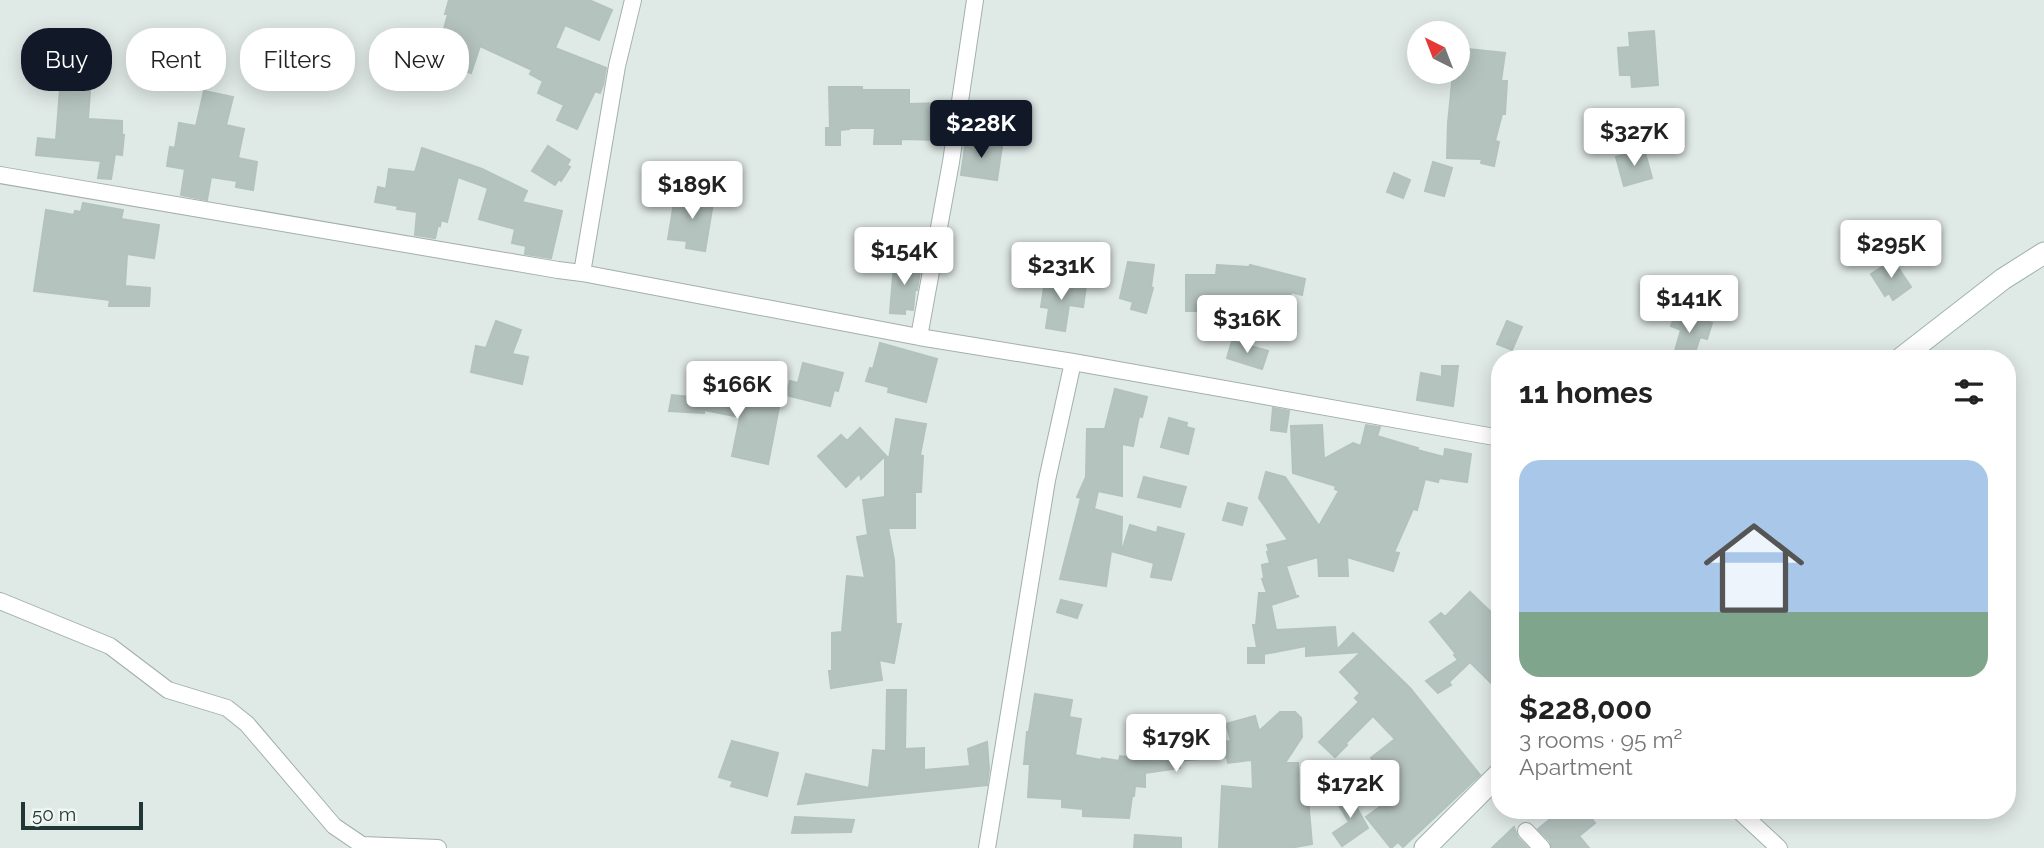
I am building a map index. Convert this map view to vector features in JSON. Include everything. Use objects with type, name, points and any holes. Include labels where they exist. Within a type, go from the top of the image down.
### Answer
[{"type":"main road","points":[[1911,350],[2003,279],[2044,253]]},
{"type":"main road","points":[[1425,848],[1491,782]]},
{"type":"street","points":[[582,272],[617,66],[633,0]]},
{"type":"street","points":[[919,337],[951,162],[975,0]]},
{"type":"street","points":[[0,175],[544,268],[582,272],[919,337],[1491,436]]},
{"type":"street","points":[[988,848],[1047,480],[1073,362]]},
{"type":"street","points":[[0,601],[110,646],[168,690],[227,708],[247,724],[334,826],[362,845],[438,848]]},
{"type":"street","points":[[1748,819],[1779,848]]},
{"type":"street","points":[[1527,831],[1542,848]]},
{"type":"building","points":[[449,0],[589,0],[612,10],[599,40],[565,25],[555,48],[606,68],[600,93],[595,91],[577,129],[557,120],[564,105],[538,93],[543,81],[530,74],[532,70],[480,46],[469,72],[469,28],[444,28],[448,14],[445,14]]},
{"type":"building","points":[[1654,31],[1658,85],[1632,87],[1631,75],[1620,75],[1618,48],[1630,47],[1629,33]]},
{"type":"building","points":[[1470,49],[1505,53],[1501,81],[1507,81],[1505,114],[1502,114],[1495,141],[1499,142],[1494,166],[1481,163],[1482,159],[1447,158],[1452,84],[1470,84]]},
{"type":"building","points":[[829,87],[909,90],[909,104],[943,103],[943,140],[901,139],[901,144],[874,144],[875,128],[849,128],[840,130],[840,145],[826,145],[826,128],[830,128]]},
{"type":"building","points":[[60,91],[90,91],[88,119],[122,121],[122,155],[115,154],[111,179],[98,178],[101,161],[36,155],[38,138],[56,140]]},
{"type":"building","points":[[204,91],[233,97],[226,125],[244,129],[238,158],[257,162],[253,190],[236,187],[237,181],[211,177],[207,200],[181,195],[185,169],[167,166],[170,147],[175,148],[179,123],[196,126]]},
{"type":"building","points":[[966,140],[1002,146],[997,180],[961,175]]},
{"type":"building","points":[[548,146],[570,160],[567,165],[570,167],[555,185],[532,171]]},
{"type":"building","points":[[422,148],[482,169],[527,191],[522,202],[562,211],[551,258],[525,254],[526,246],[512,243],[515,229],[479,219],[488,188],[458,177],[447,222],[441,220],[435,238],[415,235],[417,212],[375,202],[378,187],[386,189],[389,169],[415,172]]},
{"type":"building","points":[[1644,149],[1652,178],[1624,186],[1616,157]]},
{"type":"building","points":[[1433,162],[1452,168],[1444,196],[1425,191]]},
{"type":"building","points":[[1394,173],[1410,180],[1403,198],[1387,192]]},
{"type":"building","points":[[687,193],[714,197],[705,251],[686,248],[687,241],[668,239],[675,197],[686,199]]},
{"type":"building","points":[[83,203],[123,210],[121,219],[159,225],[154,258],[127,254],[125,286],[150,288],[149,306],[109,306],[110,300],[34,291],[46,210],[74,215],[75,211],[81,212]]},
{"type":"building","points":[[1893,260],[1911,287],[1893,300],[1889,293],[1885,296],[1871,274]]},
{"type":"building","points":[[1128,262],[1154,265],[1153,288],[1146,313],[1131,309],[1133,302],[1120,298]]},
{"type":"building","points":[[894,264],[921,265],[913,310],[905,309],[905,314],[890,313]]},
{"type":"building","points":[[1217,265],[1250,265],[1305,279],[1302,295],[1291,292],[1287,326],[1254,327],[1256,308],[1225,307],[1224,311],[1186,311],[1186,275],[1216,275]]},
{"type":"building","points":[[1045,281],[1086,286],[1083,307],[1069,305],[1065,331],[1046,328],[1049,308],[1041,307]]},
{"type":"building","points":[[1677,311],[1712,323],[1707,339],[1700,337],[1696,350],[1675,350],[1681,330],[1671,326]]},
{"type":"building","points":[[496,321],[521,330],[512,354],[528,357],[522,384],[471,372],[476,346],[486,348]]},
{"type":"building","points":[[1507,321],[1522,327],[1512,350],[1497,344]]},
{"type":"building","points":[[1232,341],[1268,351],[1262,369],[1227,358]]},
{"type":"building","points":[[880,343],[937,359],[926,402],[888,392],[889,387],[866,381],[870,368],[873,369]]},
{"type":"building","points":[[803,363],[843,373],[838,391],[834,390],[830,406],[786,395],[790,381],[798,383]]},
{"type":"building","points":[[1442,366],[1458,366],[1453,406],[1417,400],[1421,373],[1442,377]]},
{"type":"building","points":[[691,389],[779,407],[768,464],[732,456],[740,417],[704,410],[704,413],[669,411],[672,395],[691,397]]},
{"type":"building","points":[[1115,389],[1147,397],[1142,417],[1139,416],[1133,446],[1122,444],[1122,496],[1098,491],[1094,509],[1122,517],[1121,554],[1111,551],[1106,586],[1060,579],[1081,498],[1077,497],[1086,477],[1087,429],[1105,429]]},
{"type":"building","points":[[1273,408],[1289,411],[1286,432],[1271,430]]},
{"type":"building","points":[[1169,418],[1187,423],[1186,427],[1194,429],[1188,454],[1161,447]]},
{"type":"building","points":[[896,419],[926,424],[920,455],[923,456],[921,492],[915,492],[915,528],[888,528],[894,560],[896,624],[901,624],[894,663],[879,660],[882,680],[831,688],[829,671],[832,671],[832,633],[842,632],[847,576],[865,578],[857,537],[868,535],[863,500],[885,497],[885,456],[861,479],[860,473],[846,487],[818,456],[841,435],[847,441],[860,428],[889,459]]},
{"type":"building","points":[[1322,425],[1324,459],[1353,443],[1361,446],[1366,425],[1380,427],[1377,436],[1418,448],[1417,450],[1444,457],[1445,449],[1471,454],[1467,482],[1425,479],[1417,510],[1413,509],[1394,552],[1399,553],[1393,571],[1347,557],[1348,576],[1319,576],[1318,557],[1286,566],[1296,596],[1299,596],[1271,605],[1276,630],[1335,627],[1337,650],[1353,633],[1410,688],[1480,775],[1403,847],[1398,842],[1391,848],[1366,817],[1399,793],[1371,758],[1395,739],[1373,716],[1335,757],[1319,742],[1359,702],[1355,698],[1360,693],[1340,672],[1361,652],[1306,656],[1306,646],[1264,654],[1264,663],[1248,663],[1248,648],[1257,648],[1253,625],[1256,625],[1259,593],[1267,593],[1262,579],[1262,565],[1270,563],[1267,545],[1288,540],[1259,498],[1266,472],[1285,477],[1319,526],[1339,491],[1335,489],[1336,486],[1293,473],[1291,426]]},
{"type":"building","points":[[1144,477],[1186,487],[1180,507],[1138,497]]},
{"type":"building","points":[[1228,503],[1247,508],[1242,525],[1223,520]]},
{"type":"building","points":[[1130,525],[1157,533],[1158,527],[1184,534],[1171,580],[1151,577],[1154,563],[1121,554]]},
{"type":"building","points":[[1470,592],[1491,612],[1491,683],[1470,662],[1449,682],[1451,685],[1438,693],[1426,681],[1458,660],[1430,622],[1441,613],[1445,617]]},
{"type":"building","points":[[1061,600],[1082,605],[1077,618],[1057,612]]},
{"type":"building","points":[[887,690],[906,690],[905,749],[924,748],[924,770],[970,766],[968,749],[987,742],[987,785],[798,804],[806,774],[869,788],[873,750],[886,751]]},
{"type":"building","points":[[1035,694],[1072,700],[1069,717],[1081,719],[1075,755],[1101,760],[1119,761],[1120,756],[1151,760],[1150,727],[1193,728],[1193,744],[1231,741],[1226,724],[1255,716],[1259,731],[1280,712],[1295,712],[1301,718],[1302,737],[1285,763],[1298,763],[1299,801],[1308,799],[1312,844],[1290,848],[1219,848],[1222,786],[1253,789],[1250,760],[1228,763],[1227,757],[1176,761],[1180,763],[1180,768],[1145,773],[1145,787],[1135,786],[1129,818],[1083,816],[1083,809],[1062,807],[1062,799],[1028,797],[1030,764],[1024,764]]},
{"type":"building","points":[[732,741],[778,753],[767,796],[731,786],[733,781],[719,777]]},
{"type":"building","points":[[1348,792],[1368,828],[1342,846],[1333,833],[1349,822],[1335,799]]},
{"type":"building","points":[[795,817],[854,820],[851,832],[792,833]]},
{"type":"building","points":[[1550,819],[1592,819],[1595,823],[1579,836],[1589,848],[1552,848],[1550,841],[1538,829]]},
{"type":"building","points":[[1514,827],[1518,838],[1528,848],[1492,848]]},
{"type":"building","points":[[1135,835],[1181,838],[1181,848],[1134,848]]}]
